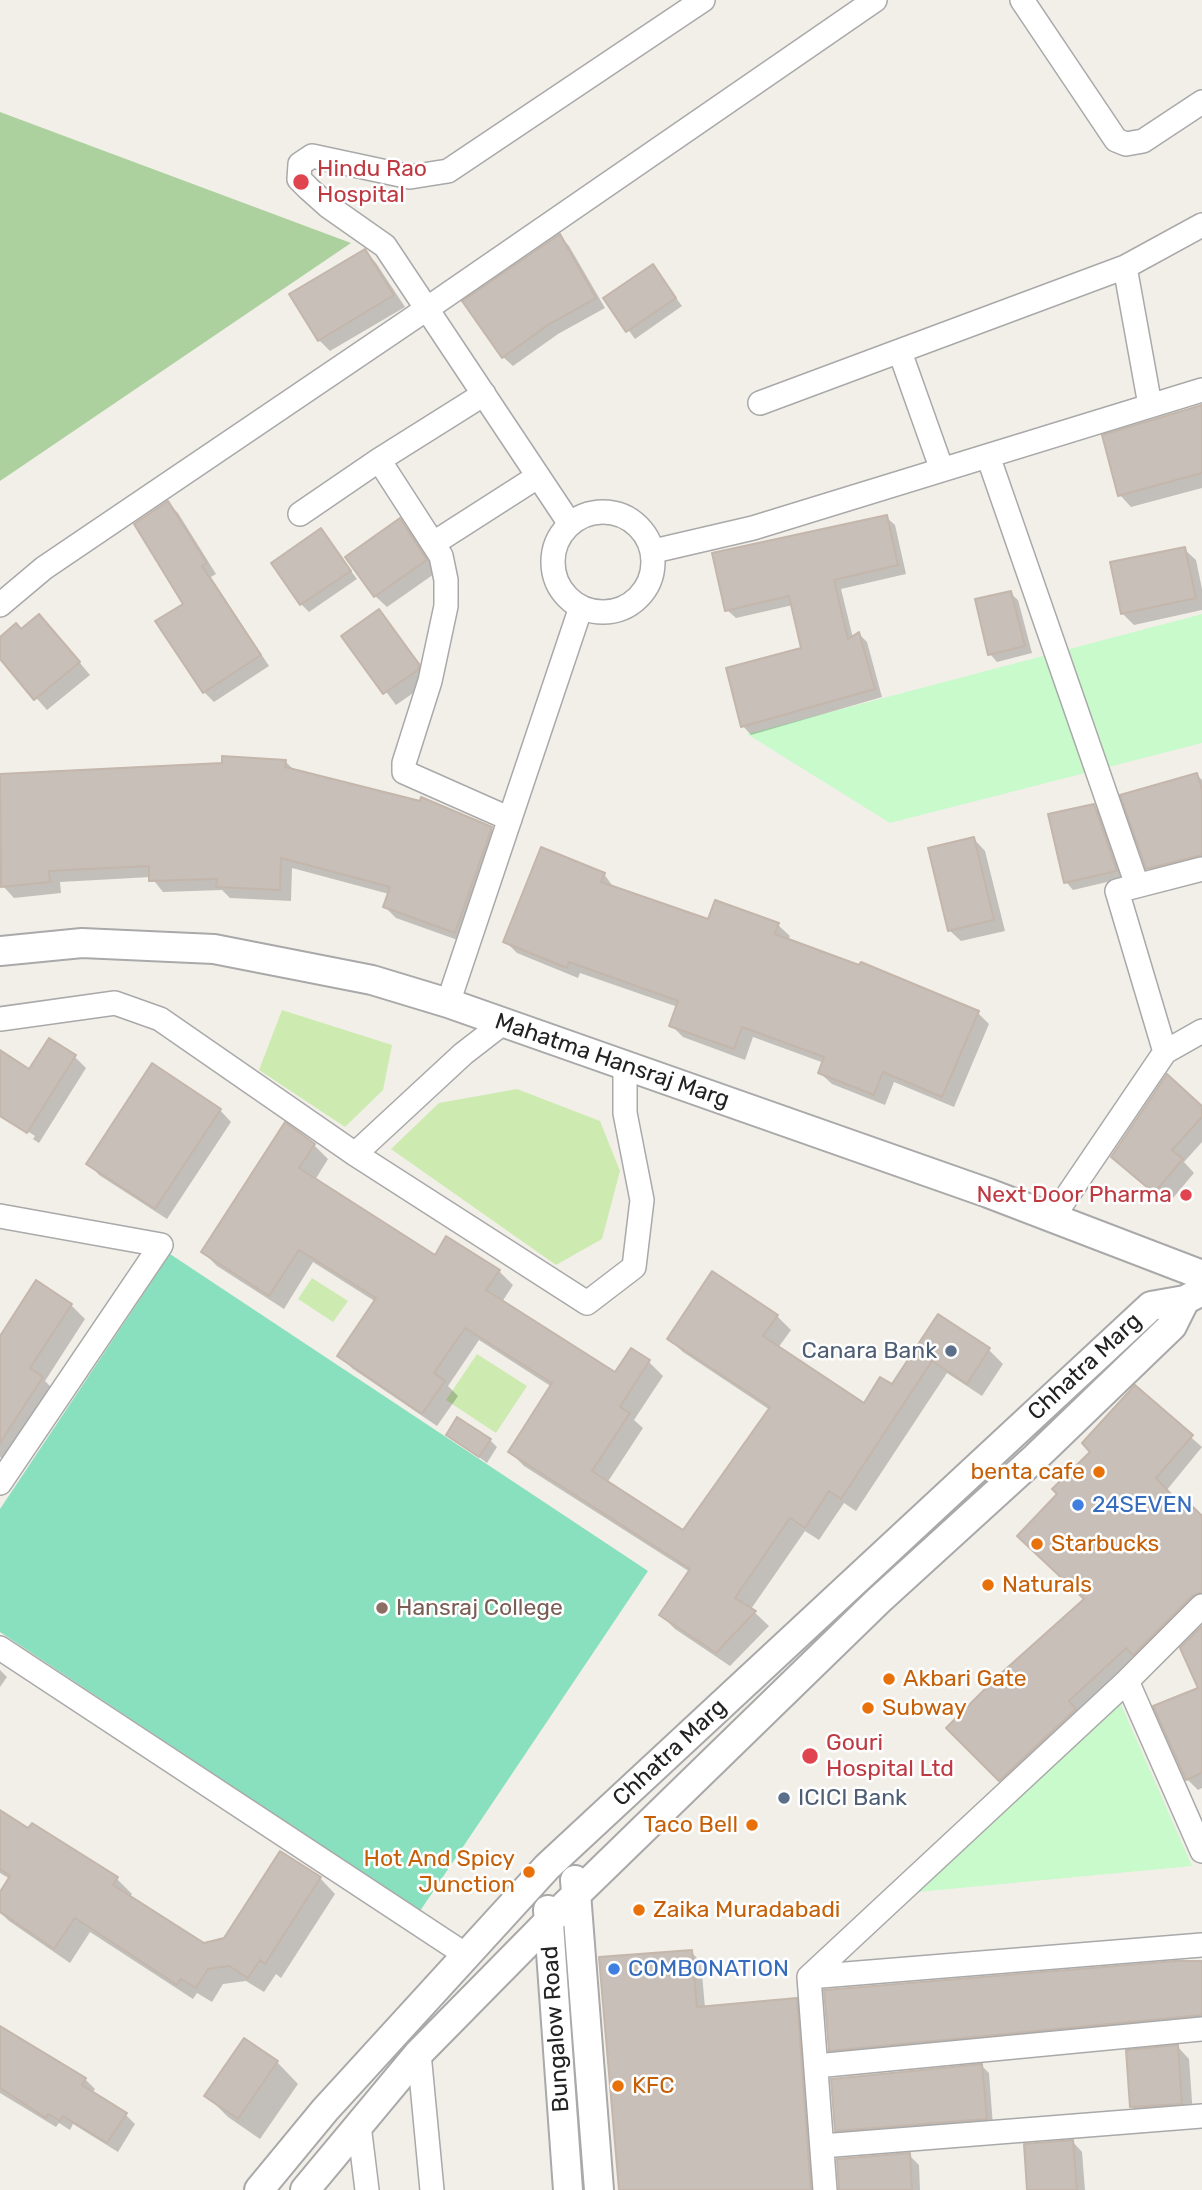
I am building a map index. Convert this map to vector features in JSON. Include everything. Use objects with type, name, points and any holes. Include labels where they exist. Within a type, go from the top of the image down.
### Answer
[{"type":"street","points":[[570,524],[385,246],[328,206],[299,179],[300,164],[312,156],[410,177],[448,171],[704,0]]},
{"type":"street","points":[[0,605],[44,568],[875,0]]},
{"type":"street","points":[[1022,0],[1116,140],[1126,145],[1143,141],[1202,102]]},
{"type":"street","points":[[760,403],[1125,267],[1202,225]]},
{"type":"street","points":[[1125,267],[1150,405]]},
{"type":"street","points":[[900,352],[942,470]]},
{"type":"street","points":[[654,551],[752,528],[1202,390]]},
{"type":"street","points":[[300,514],[484,394]]},
{"type":"street","points":[[988,456],[1137,885]]},
{"type":"street","points":[[380,460],[434,543],[441,556],[446,580],[446,606],[430,681],[404,763],[404,772],[510,819]]},
{"type":"street","points":[[434,543],[537,477]]},
{"type":"street","points":[[606,512],[625,517],[641,529],[654,551],[648,584],[636,600],[619,610],[599,612],[581,607],[565,595],[555,578],[553,558],[558,539],[570,524],[587,514],[606,512]]},
{"type":"street","points":[[448,1003],[581,607]]},
{"type":"street","points":[[1165,1052],[1117,891],[1202,869]]},
{"type":"street","name":"Mahatma Hansraj Marg","points":[[0,951],[82,943],[214,949],[372,980],[448,1003],[1053,1217],[1202,1275]]},
{"type":"street","points":[[0,1020],[114,1003],[160,1019],[355,1154],[587,1303],[634,1267],[642,1200],[625,1113],[625,1065]]},
{"type":"street","points":[[355,1154],[463,1054],[503,1023]]},
{"type":"street","points":[[1053,1217],[1165,1052],[1202,1031]]},
{"type":"street","points":[[0,1216],[161,1245],[0,1483]]},
{"type":"street","name":"Chhatra Marg","points":[[259,2190],[325,2110],[547,1867],[1151,1306],[1193,1295]]},
{"type":"street","name":"Chhatra Marg","points":[[305,2190],[419,2053],[549,1921],[868,1611],[1036,1457],[1172,1326],[1193,1295]]},
{"type":"street","points":[[809,1977],[1127,1681],[1202,1606]]},
{"type":"street","points":[[0,1648],[466,1955]]},
{"type":"street","points":[[1127,1681],[1202,1851]]},
{"type":"street","points":[[570,1846],[578,1893],[599,2190]]},
{"type":"street","name":"Bungalow Road","points":[[547,1867],[568,2190]]},
{"type":"street","points":[[809,1977],[1202,1945]]},
{"type":"street","points":[[809,1977],[825,2190]]},
{"type":"street","points":[[816,2066],[1202,2029]]},
{"type":"street","points":[[419,2053],[432,2190]]},
{"type":"street","points":[[822,2146],[1202,2116]]},
{"type":"street","points":[[359,2125],[367,2190]]},
{"type":"green space","points":[[0,112],[351,243],[0,481]]},
{"type":"green space","points":[[1202,614],[1202,743],[890,823],[747,734]]},
{"type":"green space","points":[[282,1010],[392,1045],[383,1090],[345,1127],[259,1070]]},
{"type":"green space","points":[[517,1089],[600,1121],[620,1171],[602,1239],[556,1265],[391,1149],[439,1103]]},
{"type":"green space","points":[[170,1254],[648,1571],[420,1911],[0,1632],[0,1509]]},
{"type":"green space","points":[[312,1278],[348,1301],[333,1322],[298,1299]]},
{"type":"green space","points":[[477,1354],[527,1386],[496,1433],[446,1400]]},
{"type":"green space","points":[[1119,1700],[1192,1866],[907,1893]]},
{"type":"building","points":[[560,234],[596,298],[548,325],[502,358],[462,301]]},
{"type":"building","points":[[365,249],[394,295],[318,341],[289,294]]},
{"type":"building","points":[[653,264],[676,298],[626,332],[603,298]]},
{"type":"building","points":[[1202,405],[1202,473],[1118,496],[1102,435]]},
{"type":"building","points":[[168,501],[207,563],[202,566],[261,655],[203,693],[155,621],[183,604],[134,524]]},
{"type":"building","points":[[887,515],[898,565],[834,580],[848,639],[859,632],[875,689],[741,727],[726,668],[801,648],[789,596],[725,611],[712,553]]},
{"type":"building","points":[[400,518],[427,560],[374,597],[345,557]]},
{"type":"building","points":[[321,528],[351,571],[300,605],[271,563]]},
{"type":"building","points":[[1185,547],[1196,598],[1121,614],[1110,562]]},
{"type":"building","points":[[1011,591],[1025,646],[988,655],[975,599]]},
{"type":"building","points":[[379,609],[419,664],[418,670],[383,694],[341,636]]},
{"type":"building","points":[[39,614],[80,662],[34,700],[0,659],[0,637],[16,623],[21,629]]},
{"type":"building","points":[[222,756],[286,760],[285,767],[420,801],[421,797],[492,827],[455,933],[383,907],[390,887],[281,858],[280,890],[216,887],[217,879],[149,881],[149,866],[49,871],[50,882],[1,887],[0,774],[222,763]]},
{"type":"building","points":[[1197,773],[1202,789],[1202,855],[1146,869],[1120,795]]},
{"type":"building","points":[[1094,804],[1117,871],[1064,883],[1048,814]]},
{"type":"building","points":[[974,837],[994,920],[948,931],[928,848]]},
{"type":"building","points":[[541,847],[605,873],[601,882],[708,919],[715,900],[779,923],[775,934],[859,965],[861,962],[979,1011],[942,1097],[883,1072],[874,1095],[818,1073],[824,1057],[742,1027],[734,1049],[669,1026],[678,1001],[569,962],[567,968],[503,942]]},
{"type":"building","points":[[49,1038],[76,1055],[27,1133],[0,1116],[0,1050],[29,1069]]},
{"type":"building","points":[[152,1063],[221,1109],[155,1209],[86,1164]]},
{"type":"building","points":[[1167,1074],[1202,1106],[1202,1117],[1172,1150],[1183,1159],[1154,1193],[1111,1157]]},
{"type":"building","points":[[285,1122],[315,1144],[299,1168],[435,1255],[446,1236],[500,1270],[486,1290],[615,1372],[631,1348],[650,1360],[620,1407],[630,1413],[592,1471],[683,1530],[770,1407],[667,1339],[712,1271],[778,1315],[763,1336],[864,1403],[880,1377],[892,1384],[938,1314],[990,1348],[967,1384],[932,1361],[841,1499],[829,1491],[805,1528],[790,1518],[735,1598],[756,1611],[716,1653],[659,1615],[690,1569],[508,1452],[552,1383],[465,1328],[434,1373],[445,1381],[422,1414],[337,1356],[376,1298],[299,1250],[269,1296],[201,1252]]},
{"type":"building","points":[[36,1280],[72,1304],[30,1368],[43,1377],[0,1443],[0,1336]]},
{"type":"building","points":[[1135,1385],[1193,1435],[1156,1478],[1183,1507],[1188,1502],[1202,1516],[1202,1592],[1192,1596],[1133,1655],[1126,1648],[1069,1701],[1076,1709],[999,1781],[946,1728],[998,1676],[1084,1599],[1017,1536],[1057,1494],[1052,1489],[1090,1452],[1082,1443]]},
{"type":"building","points":[[457,1417],[491,1439],[479,1457],[446,1435]]},
{"type":"building","points":[[1202,1626],[1202,1773],[1186,1780],[1153,1706],[1198,1688],[1180,1648]]},
{"type":"building","points":[[0,1810],[28,1828],[32,1823],[118,1877],[113,1885],[204,1943],[224,1938],[280,1851],[321,1877],[265,1964],[260,1960],[248,1978],[229,1966],[208,1969],[196,1988],[181,1979],[177,1985],[75,1918],[54,1949],[0,1912],[0,1892],[10,1876],[0,1869]]},
{"type":"building","points":[[692,1950],[697,2007],[797,1998],[811,2190],[619,2190],[599,1957]]},
{"type":"building","points":[[1202,1961],[1202,2015],[829,2051],[824,1990]]},
{"type":"building","points":[[0,2026],[86,2078],[82,2085],[127,2113],[107,2143],[63,2116],[60,2121],[48,2114],[46,2118],[0,2088]]},
{"type":"building","points":[[244,2038],[278,2061],[238,2119],[204,2096]]},
{"type":"building","points":[[1178,2045],[1182,2104],[1130,2107],[1126,2050]]},
{"type":"building","points":[[982,2064],[987,2119],[835,2131],[831,2079]]},
{"type":"building","points":[[1073,2140],[1077,2190],[1027,2190],[1024,2144]]},
{"type":"building","points":[[910,2153],[912,2190],[839,2190],[837,2159]]},
{"type":"place","name":"Hindu Rao Hospital","points":[[301,182]]},
{"type":"place","name":"Next Door Pharma","points":[[1186,1195]]},
{"type":"place","name":"Canara Bank","points":[[951,1351]]},
{"type":"place","name":"benta cafe","points":[[1099,1472]]},
{"type":"place","name":"24SEVEN","points":[[1078,1505]]},
{"type":"place","name":"Starbucks","points":[[1037,1544]]},
{"type":"place","name":"Naturals","points":[[988,1585]]},
{"type":"place","name":"Hansraj College","points":[[382,1608]]},
{"type":"place","name":"Akbari Gate","points":[[889,1679]]},
{"type":"place","name":"Subway","points":[[868,1708]]},
{"type":"place","name":"Gouri Hospital Ltd","points":[[810,1756]]},
{"type":"place","name":"ICICI Bank","points":[[784,1798]]},
{"type":"place","name":"Taco Bell","points":[[752,1825]]},
{"type":"place","name":"Hot And Spicy Junction","points":[[529,1872]]},
{"type":"place","name":"Zaika Muradabadi","points":[[639,1910]]},
{"type":"place","name":"COMBONATION","points":[[614,1969]]},
{"type":"place","name":"KFC","points":[[618,2086]]}]
